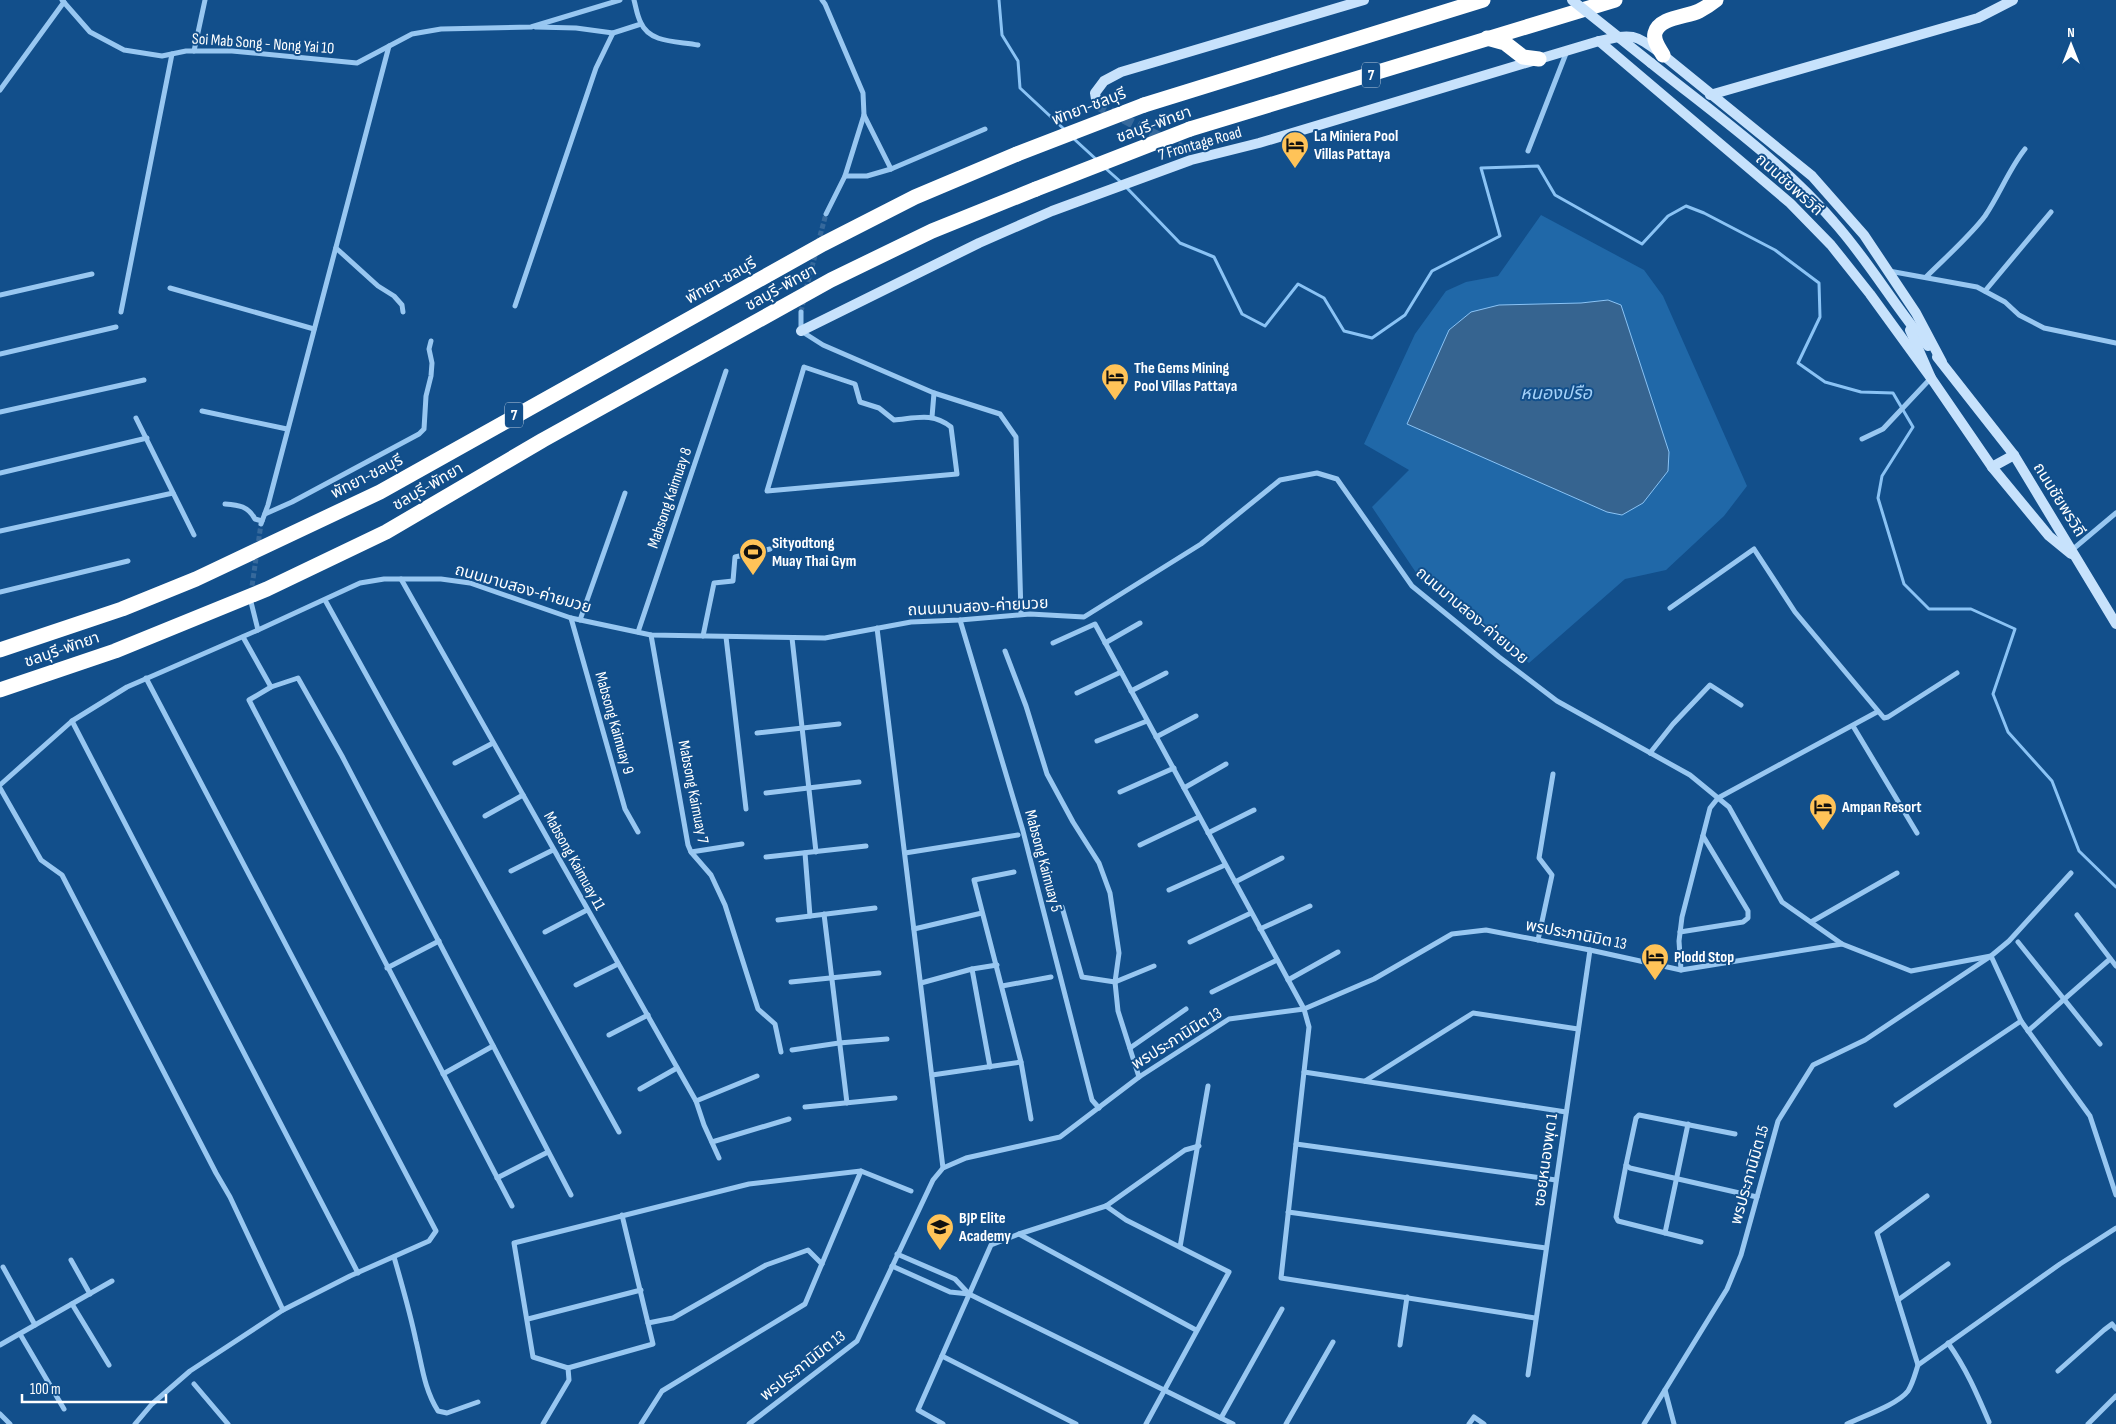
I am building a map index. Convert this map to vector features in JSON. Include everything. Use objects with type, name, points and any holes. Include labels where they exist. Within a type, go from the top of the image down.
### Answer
[{"type":"highway","points":[[1419,20],[1436,7],[1440,0]]},
{"type":"highway","name":"พัทยา-ชลบุรี","points":[[0,650],[122,609],[196,579],[380,492],[823,244],[916,197],[1017,154],[1144,105],[1483,0]]},
{"type":"highway","name":"ชลบุรี-พัทยา","points":[[0,690],[115,651],[268,589],[386,532],[543,440],[831,280],[932,231],[1190,129],[1615,0]]},
{"type":"highway","points":[[1657,59],[1654,40],[1655,32],[1660,26],[1669,20],[1700,11],[1716,0]]},
{"type":"highway","points":[[1487,38],[1505,43],[1523,57],[1539,59]]},
{"type":"main road","points":[[1097,105],[1095,93],[1104,81],[1121,72],[1364,0]]},
{"type":"main road","name":"ถนนชัยพรวิถี","points":[[1572,0],[1710,95],[1812,176],[1864,235],[1916,313],[1942,362]]},
{"type":"main road","points":[[1710,95],[1978,18],[2013,0]]},
{"type":"main road","name":"ถนนชัยพรวิถี","points":[[1626,35],[1642,40],[1657,59],[1790,176],[1834,221],[1871,267],[1906,320],[1942,362],[2014,456],[2116,624]]},
{"type":"main road","name":"7 Frontage Road","points":[[801,331],[979,243],[1052,211],[1172,167],[1189,155],[1259,142],[1599,40],[1626,35]]},
{"type":"main road","name":"ถนนชัยพรวิถี","points":[[1599,40],[1790,203],[1831,246],[1931,378],[1992,467],[2049,536],[2074,554]]},
{"type":"main road","name":"ถนนชัยพรวิถี","points":[[1906,320],[1931,378]]},
{"type":"main road","points":[[1992,467],[2014,456]]},
{"type":"street","points":[[194,51],[205,0]]},
{"type":"street","points":[[531,27],[620,0]]},
{"type":"street","points":[[634,0],[641,24],[654,36],[664,40],[698,45]]},
{"type":"street","points":[[822,0],[863,93],[864,115],[845,176],[826,214]]},
{"type":"street","points":[[0,90],[63,1]]},
{"type":"street","name":"Soi Mab Song - Nong Yai 10","points":[[63,1],[90,32],[124,50],[162,56],[194,51],[232,51],[358,63],[412,34],[441,29],[531,27]]},
{"type":"street","points":[[531,27],[576,28],[613,33],[641,24]]},
{"type":"street","points":[[515,306],[596,68],[613,33]]},
{"type":"street","points":[[225,504],[242,506],[250,510],[255,520],[261,522],[389,46]]},
{"type":"street","points":[[1528,151],[1568,50]]},
{"type":"street","points":[[121,312],[172,54]]},
{"type":"street","points":[[864,115],[891,169]]},
{"type":"street","points":[[845,176],[867,176],[891,169],[985,129]]},
{"type":"street","points":[[1926,277],[1984,217],[2010,175],[2017,159],[2025,149]]},
{"type":"street","points":[[1985,291],[2051,212]]},
{"type":"street","points":[[336,248],[378,286],[394,296],[402,305],[403,312]]},
{"type":"street","points":[[1888,271],[1977,287],[2005,302],[2019,315],[2044,328],[2116,343]]},
{"type":"street","points":[[0,295],[92,274]]},
{"type":"street","points":[[170,288],[314,329]]},
{"type":"street","points":[[801,312],[801,331],[824,345],[934,393],[1000,414],[1016,437],[1020,614]]},
{"type":"street","points":[[0,354],[116,327]]},
{"type":"street","points":[[264,514],[300,498],[419,434],[424,429],[426,396],[431,376],[429,349],[431,341]]},
{"type":"street","points":[[804,367],[855,384],[860,402],[879,408],[894,420],[932,417],[942,420],[951,427],[957,474],[767,491],[804,367]]},
{"type":"street","name":"Mabsong Kaimuay 8","points":[[638,632],[726,371]]},
{"type":"street","points":[[1862,439],[1883,429],[1931,378]]},
{"type":"street","points":[[0,412],[144,380]]},
{"type":"street","points":[[932,417],[934,393]]},
{"type":"street","points":[[202,411],[287,429]]},
{"type":"street","points":[[136,418],[194,535]]},
{"type":"street","points":[[0,473],[147,438]]},
{"type":"street","name":"ถนนมาบสอง-ค่ายมวย","points":[[0,786],[72,721],[127,687],[243,637],[360,583],[401,578],[441,578],[470,584],[571,618],[651,635],[825,638],[911,622],[960,620],[1020,614],[1084,618],[1201,544],[1280,480],[1316,473],[1337,479],[1412,586],[1499,657],[1557,701],[1690,775],[1729,807],[1782,902],[1842,944],[1911,971],[1992,956]]},
{"type":"street","points":[[0,531],[173,493]]},
{"type":"street","points":[[580,620],[625,493]]},
{"type":"street","points":[[2074,554],[2116,513]]},
{"type":"street","points":[[1670,608],[1754,548],[1795,612],[1877,712],[1884,718],[1957,673]]},
{"type":"street","points":[[703,636],[714,583],[733,581],[735,557],[770,550]]},
{"type":"street","points":[[0,592],[128,562]]},
{"type":"street","name":"Mabsong Kaimuay 11","points":[[401,578],[696,1100],[719,1158]]},
{"type":"street","points":[[250,598],[258,630]]},
{"type":"street","points":[[325,600],[620,1132]]},
{"type":"street","name":"Mabsong Kaimuay 9","points":[[571,618],[626,809],[638,832]]},
{"type":"street","name":"Mabsong Kaimuay 5","points":[[960,620],[1024,831],[1092,1100],[1099,1108]]},
{"type":"street","points":[[1105,643],[1140,623]]},
{"type":"street","points":[[1053,643],[1095,624],[1304,1009],[1308,1027],[1281,1278],[1406,1296],[1535,1318]]},
{"type":"street","points":[[876,628],[943,1168]]},
{"type":"street","name":"Mabsong Kaimuay 7","points":[[651,635],[690,852],[711,875],[725,905],[758,1009],[775,1024],[781,1052]]},
{"type":"street","points":[[243,637],[271,687]]},
{"type":"street","points":[[726,637],[746,809]]},
{"type":"street","points":[[792,638],[816,852]]},
{"type":"street","points":[[1005,651],[1026,706],[1046,774],[1099,863],[1110,893],[1119,953],[1115,982],[1118,1010],[1139,1077]]},
{"type":"street","points":[[1077,693],[1121,672]]},
{"type":"street","points":[[1131,691],[1166,673]]},
{"type":"street","points":[[135,1424],[152,1404],[190,1370],[283,1310],[429,1241],[436,1231],[146,678]]},
{"type":"street","points":[[512,1206],[249,700],[271,687],[298,678],[342,756],[570,1195]]},
{"type":"street","points":[[1650,753],[1710,685],[1740,705]]},
{"type":"street","points":[[1681,970],[1680,932],[1710,808],[1718,798],[1877,712]]},
{"type":"street","points":[[1156,737],[1196,716]]},
{"type":"street","points":[[1097,742],[1147,720]]},
{"type":"street","points":[[72,721],[358,1273]]},
{"type":"street","points":[[757,732],[839,724]]},
{"type":"street","points":[[1853,726],[1917,833]]},
{"type":"street","points":[[455,763],[493,743]]},
{"type":"street","points":[[1184,788],[1226,764]]},
{"type":"street","points":[[1120,792],[1174,768]]},
{"type":"street","points":[[1538,940],[1552,875],[1539,858],[1553,774]]},
{"type":"street","points":[[766,792],[859,782]]},
{"type":"street","points":[[0,786],[41,860],[62,875],[230,1197],[283,1310]]},
{"type":"street","points":[[485,816],[523,795]]},
{"type":"street","points":[[1208,833],[1254,810]]},
{"type":"street","points":[[1140,845],[1199,817]]},
{"type":"street","points":[[905,853],[1018,835]]},
{"type":"street","points":[[1680,932],[1743,922],[1748,918],[1748,911],[1703,836]]},
{"type":"street","points":[[690,852],[742,844]]},
{"type":"street","points":[[766,858],[866,846]]},
{"type":"street","points":[[512,871],[554,850]]},
{"type":"street","points":[[804,853],[810,916]]},
{"type":"street","points":[[1235,882],[1282,858]]},
{"type":"street","points":[[1169,890],[1225,864]]},
{"type":"street","points":[[1014,872],[974,880],[1022,1062],[1032,1119]]},
{"type":"street","points":[[1811,922],[1897,873]]},
{"type":"street","name":"พรประภานิมิต 15","points":[[1644,1424],[1727,1289],[1742,1255],[1778,1121],[1813,1065],[1865,1040],[1992,956],[2010,941],[2071,873]]},
{"type":"street","points":[[1260,929],[1310,906]]},
{"type":"street","points":[[1062,907],[1082,976],[1115,982],[1154,966]]},
{"type":"street","points":[[778,920],[875,908]]},
{"type":"street","points":[[545,932],[587,910]]},
{"type":"street","points":[[914,929],[982,912]]},
{"type":"street","points":[[1190,942],[1251,913]]},
{"type":"street","points":[[824,914],[847,1103]]},
{"type":"street","points":[[2077,915],[2116,966]]},
{"type":"street","name":"พรประภานิมิต 13","points":[[749,1424],[857,1341],[932,1180],[943,1168],[966,1158],[1060,1137],[1139,1077],[1230,1019],[1304,1009],[1374,979],[1452,934],[1486,930],[1681,970],[1842,944]]},
{"type":"street","points":[[387,968],[438,941]]},
{"type":"street","points":[[2018,942],[2100,1044]]},
{"type":"street","name":"ซอยหนองพุด 1","points":[[1528,1375],[1590,950]]},
{"type":"street","points":[[1288,980],[1338,952]]},
{"type":"street","points":[[1992,956],[2021,1021],[2090,1116],[2116,1195]]},
{"type":"street","points":[[2028,1031],[2110,959]]},
{"type":"street","points":[[1212,992],[1277,960]]},
{"type":"street","points":[[576,985],[618,964]]},
{"type":"street","points":[[921,983],[972,969],[997,965]]},
{"type":"street","points":[[972,969],[990,1067]]},
{"type":"street","points":[[791,982],[879,973]]},
{"type":"street","points":[[1002,986],[1051,977]]},
{"type":"street","points":[[1130,1048],[1186,1009]]},
{"type":"street","points":[[1365,1081],[1473,1013],[1578,1029]]},
{"type":"street","points":[[609,1035],[648,1016]]},
{"type":"street","points":[[1896,1104],[2021,1021]]},
{"type":"street","points":[[792,1050],[886,1039]]},
{"type":"street","points":[[443,1074],[493,1046]]},
{"type":"street","points":[[932,1076],[1022,1062]]},
{"type":"street","points":[[640,1089],[677,1068]]},
{"type":"street","points":[[1304,1072],[1566,1112]]},
{"type":"street","points":[[696,1100],[757,1076]]},
{"type":"street","points":[[1180,1247],[1208,1086]]},
{"type":"street","points":[[805,1107],[895,1098]]},
{"type":"street","points":[[1701,1242],[1619,1222],[1616,1219],[1637,1116],[1643,1115],[1735,1134]]},
{"type":"street","points":[[712,1142],[789,1119]]},
{"type":"street","points":[[1665,1233],[1688,1124]]},
{"type":"street","points":[[1296,1144],[1556,1180]]},
{"type":"street","points":[[943,1424],[918,1410],[991,1245],[1106,1206],[1185,1150],[1199,1146]]},
{"type":"street","points":[[497,1178],[548,1152]]},
{"type":"street","points":[[1626,1165],[1630,1168],[1757,1197]]},
{"type":"street","points":[[641,1424],[662,1391],[805,1304],[860,1171]]},
{"type":"street","points":[[622,1215],[653,1344],[568,1368],[533,1357],[514,1243],[622,1215],[749,1184],[860,1171],[911,1191]]},
{"type":"street","points":[[1918,1365],[1877,1233],[1927,1196]]},
{"type":"street","points":[[1106,1206],[1126,1220],[1229,1272],[1146,1424]]},
{"type":"street","points":[[1288,1212],[1546,1248]]},
{"type":"street","points":[[1847,1424],[1902,1397],[1911,1386],[1918,1365],[2060,1264],[2116,1228]]},
{"type":"street","points":[[1019,1234],[1196,1330]]},
{"type":"street","points":[[648,1322],[674,1318],[766,1265],[808,1250],[822,1264]]},
{"type":"street","points":[[897,1254],[955,1279],[968,1294]]},
{"type":"street","points":[[394,1257],[416,1341],[423,1378],[433,1404],[438,1411],[447,1413],[478,1402]]},
{"type":"street","points":[[71,1260],[90,1294]]},
{"type":"street","points":[[1898,1300],[1948,1264]]},
{"type":"street","points":[[892,1266],[950,1292],[968,1294],[1233,1424]]},
{"type":"street","points":[[3,1267],[36,1325]]},
{"type":"street","points":[[0,1345],[112,1281]]},
{"type":"street","points":[[528,1319],[641,1290]]},
{"type":"street","points":[[1400,1345],[1406,1296]]},
{"type":"street","points":[[72,1304],[109,1365]]},
{"type":"street","points":[[1220,1418],[1282,1309]]},
{"type":"street","points":[[2058,1371],[2112,1324],[2116,1330]]},
{"type":"street","points":[[20,1334],[64,1409]]},
{"type":"street","points":[[1286,1424],[1333,1342]]},
{"type":"street","points":[[1948,1343],[1966,1369],[1989,1422]]},
{"type":"street","points":[[942,1356],[1076,1424]]},
{"type":"street","points":[[543,1424],[569,1380],[568,1368]]},
{"type":"street","points":[[194,1384],[228,1424]]},
{"type":"street","points":[[1665,1390],[1674,1424]]},
{"type":"street","points":[[2088,1424],[2116,1396]]},
{"type":"street","points":[[0,1414],[10,1424]]},
{"type":"street","points":[[1468,1424],[1474,1417],[1484,1424]]},
{"type":"shaded area","points":[[1541,215],[1644,270],[1663,296],[1747,486],[1724,516],[1666,570],[1625,579],[1529,663],[1423,583],[1372,507],[1409,470],[1364,444],[1415,334],[1446,291],[1466,282],[1498,276]]},
{"type":"water","name":"หนองปรือ","points":[[1608,300],[1621,305],[1669,452],[1668,471],[1643,503],[1622,515],[1607,512],[1407,424],[1449,330],[1471,312],[1499,305],[1581,303]]},
{"type":"waterway","points":[[999,0],[1002,35],[1018,61],[1020,88],[1065,130]]},
{"type":"waterway","points":[[1073,138],[1098,161]]},
{"type":"waterway","points":[[1126,187],[1180,243],[1214,257],[1242,314],[1265,326],[1298,284],[1324,298],[1344,331],[1372,338],[1405,315],[1432,271],[1500,236],[1481,168],[1538,166],[1555,195],[1642,244],[1668,216],[1686,206],[1704,213],[1775,250],[1819,283],[1820,317],[1798,363],[1825,382],[1861,392],[1893,393],[1913,427],[1882,476],[1878,498],[1904,584],[1929,609],[1971,609],[2015,629],[1993,694],[2008,732],[2052,781],[2079,851],[2116,887]]},
{"type":"waterway","points":[[1104,167],[1122,183]]},
{"type":"tunnel","points":[[1097,105],[1187,151]]},
{"type":"tunnel","points":[[818,243],[826,214]]},
{"type":"tunnel","points":[[806,289],[816,252]]},
{"type":"tunnel","points":[[801,312],[804,298]]},
{"type":"tunnel","points":[[251,593],[261,524]]},
{"type":"place","name":"La Miniera Pool Villas Pattaya","points":[[1295,169]]},
{"type":"place","name":"The Gems Mining Pool Villas Pattaya","points":[[1115,401]]},
{"type":"place","name":"Sityodtong Muay Thai Gym","points":[[753,576]]},
{"type":"place","name":"Ampan Resort","points":[[1823,831]]},
{"type":"place","name":"Plodd Stop","points":[[1655,981]]},
{"type":"place","name":"BJP Elite Academy","points":[[940,1251]]}]
